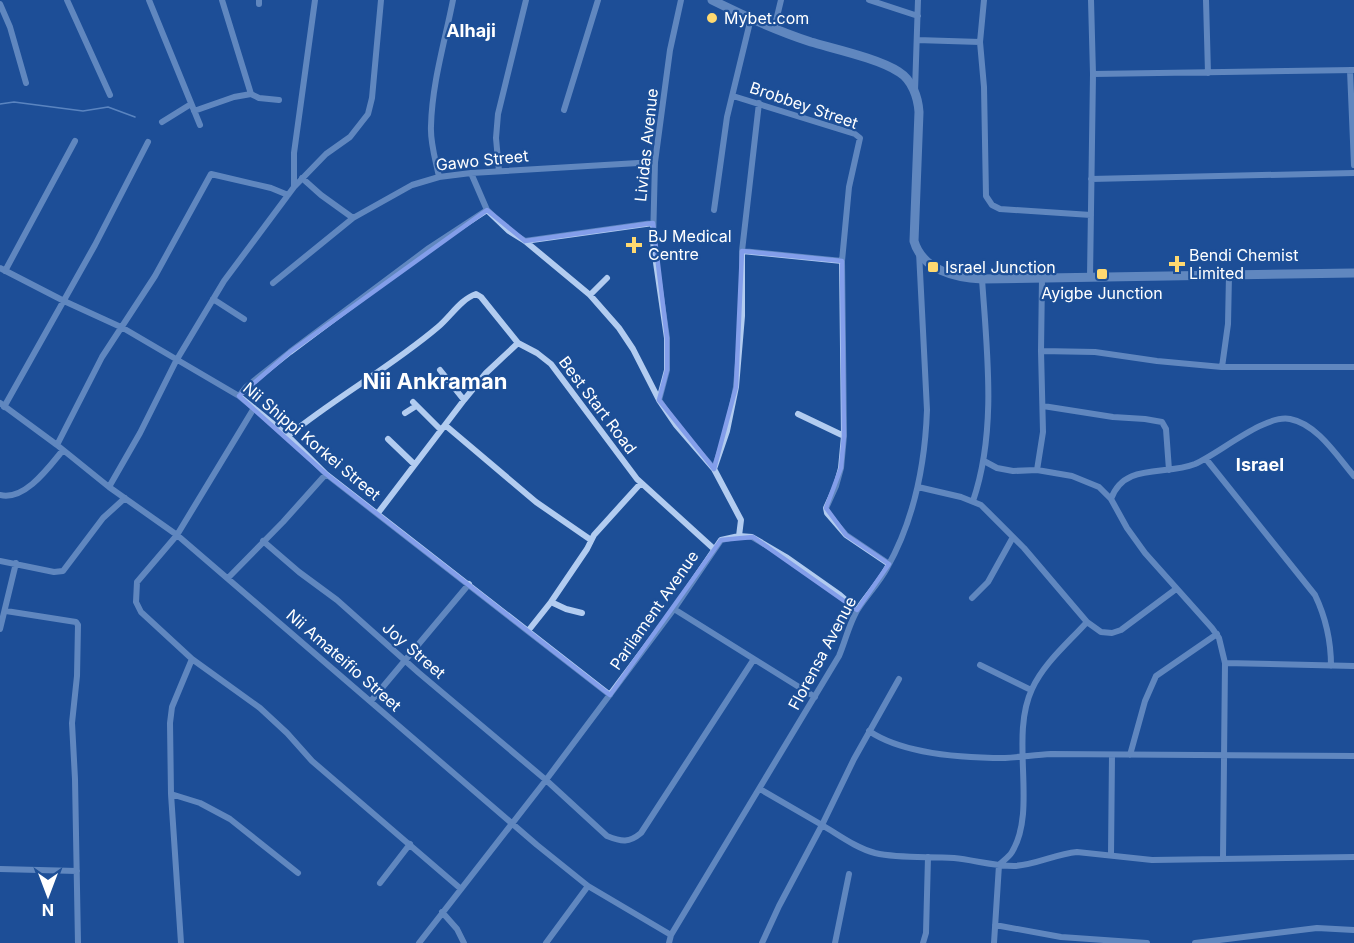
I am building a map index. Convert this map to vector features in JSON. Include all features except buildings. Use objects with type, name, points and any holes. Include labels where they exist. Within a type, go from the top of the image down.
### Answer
[{"type":"street","points":[[67,0],[110,95]]},
{"type":"street","points":[[148,0],[200,125]]},
{"type":"street","points":[[222,0],[251,94]]},
{"type":"street","points":[[294,187],[294,153],[315,0]]},
{"type":"street","points":[[109,487],[140,433],[176,361],[213,298],[242,255],[302,178],[326,154],[350,137],[368,114],[372,98],[381,0]]},
{"type":"street","points":[[439,177],[432,146],[431,126],[439,65],[453,0]]},
{"type":"street","points":[[499,171],[496,138],[498,114],[526,0]]},
{"type":"street","points":[[564,110],[598,0]]},
{"type":"street","name":"Lividas Avenue","points":[[659,400],[667,370],[667,338],[653,242],[655,162],[670,50],[681,0]]},
{"type":"street","points":[[712,0],[774,29],[899,71],[915,94]]},
{"type":"street","points":[[774,29],[780,0]]},
{"type":"street","points":[[869,0],[918,16]]},
{"type":"street","points":[[918,0],[915,94],[919,112],[914,242],[929,263],[949,273],[982,279],[1354,273]]},
{"type":"street","points":[[984,0],[980,42],[984,87],[986,196],[992,205],[1000,208],[1091,215]]},
{"type":"street","points":[[1090,277],[1093,74],[1091,0]]},
{"type":"street","points":[[1206,0],[1208,74]]},
{"type":"street","points":[[0,4],[10,27],[26,82]]},
{"type":"street","points":[[714,210],[723,140],[752,18]]},
{"type":"street","points":[[917,40],[980,42]]},
{"type":"street","points":[[1093,74],[1352,70],[1354,165]]},
{"type":"street","points":[[194,111],[234,97],[251,94],[259,98],[279,100]]},
{"type":"street","name":"Brobbey Street","points":[[733,96],[855,134],[860,138],[849,187],[842,261]]},
{"type":"street","points":[[714,469],[727,431],[736,387],[742,315],[742,251],[759,103]]},
{"type":"street","points":[[162,122],[191,104]]},
{"type":"street","points":[[3,269],[75,141]]},
{"type":"street","points":[[2,405],[64,301],[148,142]]},
{"type":"street","name":"Gawo Street","points":[[273,284],[353,218],[412,185],[439,177],[471,172],[655,162]]},
{"type":"street","points":[[471,172],[487,210],[509,231],[525,241],[590,295],[633,349],[659,400],[676,425],[714,469],[741,520],[738,536],[753,537],[786,557],[840,595],[857,610]]},
{"type":"street","points":[[1091,179],[1354,173]]},
{"type":"street","points":[[57,445],[102,357],[112,340],[123,328],[171,249],[211,174],[271,188],[288,195]]},
{"type":"street","points":[[302,178],[313,189],[353,218]]},
{"type":"street","points":[[239,396],[246,387],[290,352],[429,248],[487,210]]},
{"type":"street","points":[[525,241],[653,223]]},
{"type":"street","points":[[742,251],[842,261],[844,436],[841,468],[836,486],[827,502],[827,513],[846,536],[889,564]]},
{"type":"street","name":"Florensa Avenue","points":[[669,943],[671,936],[839,656],[857,610],[872,592],[905,531],[918,487],[925,450],[927,410],[919,252]]},
{"type":"street","name":"Nii Shippi Korkei Street","points":[[3,269],[64,301],[123,328],[239,396],[288,436],[326,474],[610,695]]},
{"type":"street","points":[[1222,367],[1228,324],[1229,275]]},
{"type":"street","points":[[590,295],[608,278]]},
{"type":"street","points":[[1037,470],[1041,452],[1043,406],[1042,278]]},
{"type":"street","points":[[973,501],[984,460],[988,389],[982,279]]},
{"type":"street","name":"Best Start Road","points":[[288,436],[419,343],[449,318],[469,297],[476,294],[519,343],[551,364],[641,483],[714,549]]},
{"type":"street","points":[[213,298],[244,319]]},
{"type":"street","points":[[378,513],[486,373],[519,343]]},
{"type":"street","points":[[1041,351],[1095,352],[1222,367],[1354,367]]},
{"type":"street","points":[[440,370],[464,400]]},
{"type":"street","points":[[405,413],[414,404],[536,502],[591,540]]},
{"type":"street","name":"Nii Amateifio Street","points":[[2,405],[177,536],[537,845],[588,886],[671,936]]},
{"type":"street","points":[[1043,406],[1162,422],[1166,429],[1169,470]]},
{"type":"street","points":[[254,408],[177,536],[137,582],[136,602],[141,612],[192,659],[260,708],[312,761],[461,890]]},
{"type":"street","points":[[798,414],[844,436]]},
{"type":"street","points":[[1111,499],[1119,484],[1132,475],[1190,466],[1206,459],[1262,425],[1283,418],[1302,423],[1312,430],[1354,476]]},
{"type":"street","points":[[388,439],[414,464]]},
{"type":"street","points":[[0,495],[8,497],[21,493],[45,472],[63,450]]},
{"type":"street","points":[[1206,459],[1314,595],[1325,620],[1329,637],[1330,666]]},
{"type":"street","points":[[984,460],[997,468],[1013,471],[1037,470],[1072,476],[1099,487],[1111,499],[1135,540],[1217,634],[1225,663],[1226,756],[1223,858]]},
{"type":"street","points":[[228,578],[326,474]]},
{"type":"street","points":[[528,631],[551,602],[591,540],[641,483]]},
{"type":"street","points":[[918,487],[973,501],[987,511],[1013,537],[1087,622],[1101,633],[1116,632],[1176,589]]},
{"type":"street","points":[[0,561],[54,572],[63,571],[103,518],[125,498]]},
{"type":"street","name":"Parliament Avenue","points":[[419,943],[610,695],[674,609],[721,540],[738,536]]},
{"type":"street","points":[[972,598],[988,582],[1013,537]]},
{"type":"street","name":"Joy Street","points":[[263,541],[337,600],[608,836],[626,842],[634,840],[641,833],[754,659]]},
{"type":"street","points":[[0,629],[16,563]]},
{"type":"street","points":[[371,701],[469,584]]},
{"type":"street","points":[[551,602],[582,614]]},
{"type":"street","points":[[674,609],[815,697]]},
{"type":"street","points":[[6,611],[76,622],[78,626],[77,676],[72,723],[78,943]]},
{"type":"street","points":[[994,943],[999,865],[1012,853],[1020,826],[1023,788],[1023,718],[1031,690],[1043,669],[1087,622]]},
{"type":"street","points":[[1130,755],[1145,701],[1156,676],[1217,634]]},
{"type":"street","points":[[181,943],[171,794],[170,723],[172,707],[192,659]]},
{"type":"street","points":[[1225,663],[1354,666]]},
{"type":"street","points":[[980,665],[1031,690]]},
{"type":"street","points":[[762,943],[869,731],[899,679]]},
{"type":"street","points":[[869,731],[883,740],[913,749],[971,756],[1022,757],[1052,754],[1354,756]]},
{"type":"street","points":[[1111,855],[1112,755]]},
{"type":"street","points":[[760,789],[846,840],[874,853],[892,856],[955,858],[999,865],[1026,864],[1065,853],[1090,852],[1152,860],[1354,857]]},
{"type":"street","points":[[171,794],[200,802],[230,819],[298,873]]},
{"type":"street","points":[[380,883],[410,844]]},
{"type":"street","points":[[923,943],[926,933],[928,857]]},
{"type":"street","points":[[0,869],[77,871]]},
{"type":"street","points":[[835,943],[849,874]]},
{"type":"street","points":[[546,943],[588,886]]},
{"type":"street","points":[[442,912],[457,929],[464,943]]},
{"type":"street","points":[[995,925],[1076,941],[1147,943]]},
{"type":"street","points":[[1195,943],[1317,928],[1354,930]]},
{"type":"highlighted area","points":[[487,210],[525,241],[653,223],[667,338],[667,370],[659,400],[714,469],[736,387],[742,251],[842,261],[844,436],[841,468],[826,508],[846,535],[889,564],[887,569],[857,610],[753,537],[721,540],[610,695],[326,474],[239,396],[290,352]]},
{"type":"waterway","points":[[0,104],[14,102],[83,111],[108,107],[135,117]]},
{"type":"place","name":"Mybet.com","points":[[712,18]]},
{"type":"place","name":"BJ Medical Centre","points":[[634,245]]},
{"type":"place","name":"Bendi Chemist Limited","points":[[1177,264]]},
{"type":"place","name":"Israel Junction","points":[[933,267]]},
{"type":"place","name":"Ayigbe Junction","points":[[1102,274]]},
{"type":"district","name":"Alhaji","points":[[471,31]]},
{"type":"district","name":"Nii Ankraman","points":[[435,381]]},
{"type":"district","name":"Israel","points":[[1260,465]]}]
